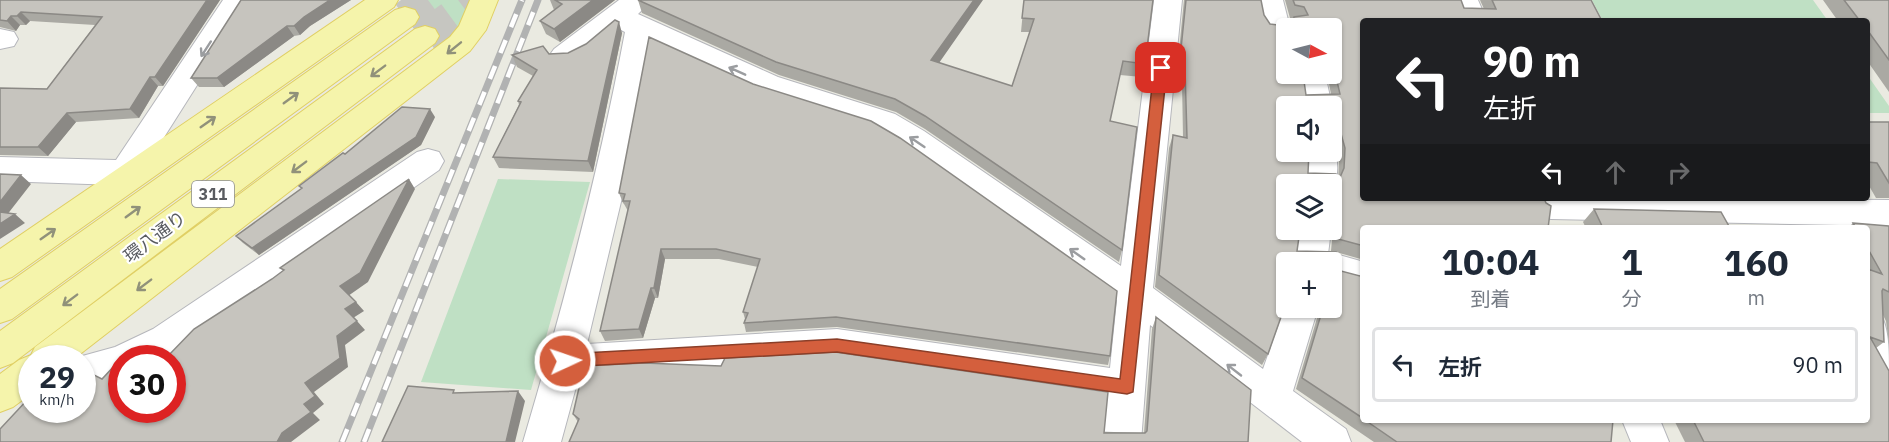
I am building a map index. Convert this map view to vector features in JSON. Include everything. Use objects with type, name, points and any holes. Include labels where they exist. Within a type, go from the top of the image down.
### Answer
[{"type":"main road","points":[[67,345],[460,44],[472,30],[484,0]]},
{"type":"main road","points":[[0,267],[127,175],[405,18]]},
{"type":"main road","name":"環八通り","points":[[0,308],[405,18]]},
{"type":"main road","name":"環八通り","points":[[0,352],[405,18]]},
{"type":"street","points":[[0,169],[127,175],[237,0]]},
{"type":"street","points":[[1122,442],[1135,294],[1168,0]]},
{"type":"street","points":[[1269,0],[1276,28]]},
{"type":"street","points":[[1464,0],[1472,18]]},
{"type":"street","points":[[632,15],[767,85],[884,122],[913,139],[1135,294],[1332,442]]},
{"type":"street","points":[[564,56],[632,15]]},
{"type":"street","points":[[542,442],[565,361],[627,107],[632,15]]},
{"type":"street","points":[[155,345],[226,301],[428,161]]},
{"type":"street","points":[[1553,211],[1809,220],[1889,213]]},
{"type":"street","points":[[1342,267],[1360,274]]},
{"type":"street","points":[[1272,399],[1298,318]]},
{"type":"street","points":[[1870,321],[1889,354]]},
{"type":"street","points":[[565,361],[837,345],[1127,387]]},
{"type":"street","points":[[1642,423],[1650,442]]},
{"type":"green space","points":[[401,0],[467,0],[466,15],[456,29]]},
{"type":"green space","points":[[1592,0],[1813,0],[1826,18],[1601,18]]},
{"type":"green space","points":[[1870,79],[1889,106],[1889,113],[1870,113]]},
{"type":"green space","points":[[498,179],[590,182],[531,390],[421,382]]},
{"type":"building","points":[[0,0],[207,0],[155,77],[150,77],[130,109],[67,113],[38,147],[0,147],[0,88],[47,89],[102,17],[21,12],[17,16],[11,16],[7,21],[0,20]]},
{"type":"building","points":[[241,0],[330,0],[294,26],[287,26],[217,78],[191,78]]},
{"type":"building","points":[[555,0],[593,0],[554,29],[540,21],[562,4]]},
{"type":"building","points":[[638,0],[974,0],[931,60],[1012,86],[1034,19],[1022,18],[1024,0],[1153,0],[1145,64],[1123,61],[1110,121],[1137,127],[1122,250],[925,116],[895,99],[776,62]]},
{"type":"building","points":[[1186,0],[1261,0],[1264,15],[1270,24],[1276,25],[1276,84],[1304,84],[1306,95],[1340,94],[1338,84],[1342,84],[1342,18],[1294,18],[1308,15],[1304,7],[1295,5],[1293,0],[1461,0],[1464,8],[1496,9],[1492,0],[1591,0],[1600,18],[1360,18],[1360,201],[1545,201],[1551,206],[1548,225],[1360,225],[1360,245],[1342,240],[1341,174],[1345,148],[1342,137],[1342,96],[1276,96],[1276,162],[1309,162],[1308,173],[1336,174],[1276,174],[1276,240],[1299,240],[1297,251],[1336,252],[1276,252],[1276,318],[1281,318],[1268,354],[1159,275],[1173,135],[1187,138],[1185,69],[1179,68]]},
{"type":"building","points":[[1844,0],[1889,0],[1889,60],[1870,34],[1870,18],[1858,18]]},
{"type":"building","points":[[615,20],[619,22],[588,161],[493,157],[521,102],[518,101],[537,70],[512,55],[543,46],[549,54],[568,53],[586,44]]},
{"type":"building","points":[[649,37],[753,84],[871,121],[900,138],[1117,291],[1110,356],[836,317],[744,323],[748,313],[743,312],[760,259],[716,249],[661,249],[654,288],[651,288],[639,329],[600,331],[630,201],[623,201],[625,194],[619,193]]},
{"type":"building","points":[[402,107],[430,109],[416,137],[252,248],[236,236],[302,188],[299,186],[343,153],[345,154]]},
{"type":"building","points":[[1870,122],[1889,122],[1889,183],[1877,163],[1870,162]]},
{"type":"building","points":[[0,174],[21,175],[0,202]]},
{"type":"building","points":[[409,179],[360,273],[340,286],[356,302],[345,309],[357,321],[337,336],[340,358],[305,383],[315,396],[304,404],[311,412],[282,433],[277,442],[0,442],[0,429],[18,410],[18,423],[96,423],[96,376],[102,379],[108,373],[108,423],[186,423],[186,345],[179,345],[194,329],[284,270],[280,268]]},
{"type":"building","points":[[1594,209],[1721,212],[1728,225],[1602,225]]},
{"type":"building","points":[[0,212],[15,214],[0,224]]},
{"type":"building","points":[[1853,223],[1889,226],[1889,292],[1883,289],[1882,291],[1884,342],[1870,337],[1870,270],[1882,274],[1870,253],[1870,225],[1854,225]]},
{"type":"building","points":[[1342,271],[1360,276],[1360,416],[1302,378],[1320,318],[1342,318]]},
{"type":"building","points":[[1156,317],[1251,390],[1248,442],[569,442],[579,419],[573,414],[584,366],[644,363],[721,366],[725,358],[835,352],[1108,392],[1104,433],[1145,433],[1147,431]]},
{"type":"building","points":[[1870,337],[1889,371],[1889,442],[1704,442],[1694,423],[1870,423]]},
{"type":"building","points":[[408,386],[454,390],[453,393],[518,391],[506,442],[382,442]]},
{"type":"building","points":[[1369,423],[1613,423],[1611,442],[1397,442]]},
{"type":"tunnel","points":[[405,17],[428,0]]},
{"type":"tunnel","points":[[425,36],[474,0]]},
{"type":"railway","points":[[342,442],[522,0]]},
{"type":"railway","points":[[364,442],[538,0]]},
{"type":"route","points":[[565,361],[837,345],[1127,387],[1135,294],[1161,68]]}]
